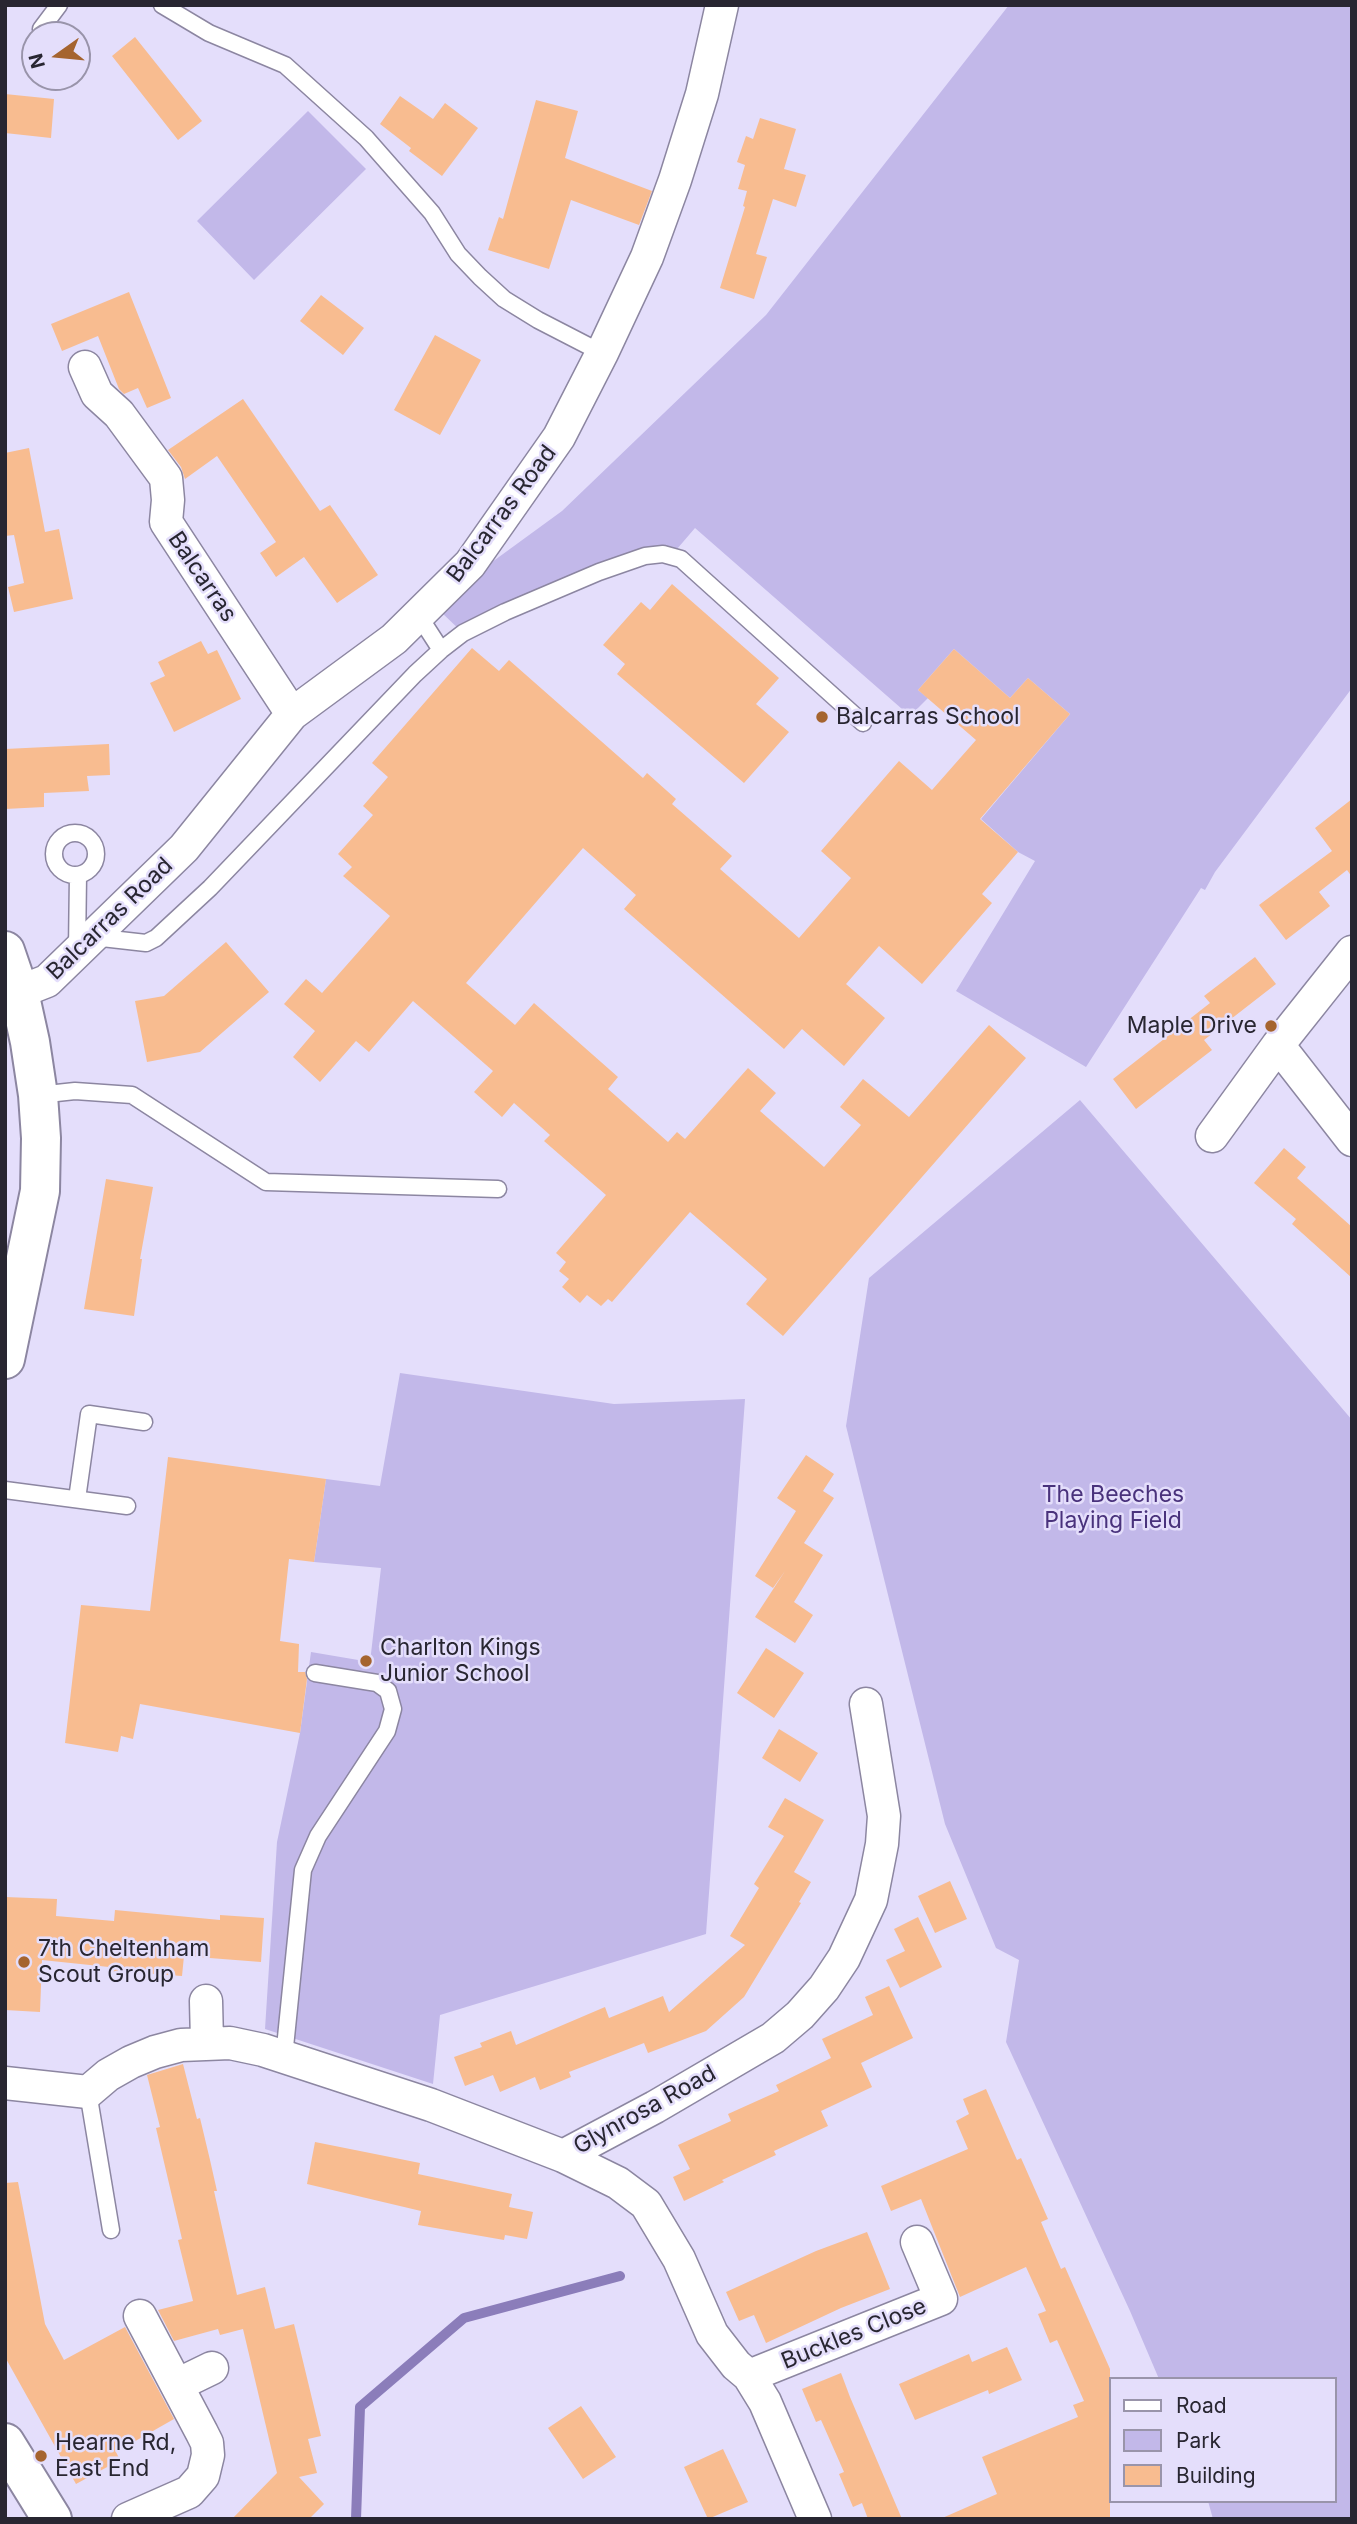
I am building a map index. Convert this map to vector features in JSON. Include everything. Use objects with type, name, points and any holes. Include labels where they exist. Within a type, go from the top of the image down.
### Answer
[{"type":"street","name":"Balcarras Road","points":[[19,992],[47,981],[184,848],[292,713],[394,639],[470,564],[559,437],[647,257],[676,180],[702,94],[722,5]]},
{"type":"street","name":"Balcarras","points":[[85,367],[97,394],[119,414],[166,478],[166,522],[292,713]]},
{"type":"street","points":[[5,951],[19,992],[30,1042],[41,1138],[40,1191],[5,1359]]},
{"type":"street","points":[[1212,1136],[1278,1045],[1352,952]]},
{"type":"street","points":[[1278,1045],[1352,1140]]},
{"type":"street","name":"Glynrosa Road","points":[[88,2092],[108,2075],[143,2057],[181,2045],[207,2042],[253,2047],[430,2105],[563,2156],[655,2107],[773,2038],[816,1997],[844,1958],[871,1899],[882,1844],[884,1816],[866,1704]]},
{"type":"street","points":[[206,2001],[207,2042]]},
{"type":"street","points":[[5,2083],[88,2092]]},
{"type":"street","name":"Buckles Close","points":[[563,2156],[618,2183],[646,2204],[679,2259],[712,2334],[736,2365],[749,2376],[765,2402],[815,2519]]},
{"type":"street","name":"Buckles Close","points":[[749,2376],[941,2299],[917,2242]]},
{"type":"street","points":[[128,2519],[189,2492],[203,2476],[207,2466],[207,2443],[140,2316]]},
{"type":"street","points":[[177,2385],[212,2368]]},
{"type":"street","points":[[5,2443],[52,2519]]},
{"type":"lane","points":[[47,21],[60,5]]},
{"type":"lane","points":[[162,5],[209,33],[285,65],[366,138],[432,213],[458,254],[504,299],[602,353]]},
{"type":"lane","points":[[78,875],[85,945],[146,943],[156,938],[210,888],[441,650],[463,633],[505,612],[598,572],[645,556],[663,554],[681,559],[863,723]]},
{"type":"lane","points":[[419,616],[441,650]]},
{"type":"lane","points":[[38,1095],[75,1091],[132,1095],[266,1182],[498,1189]]},
{"type":"lane","points":[[77,1499],[89,1414],[144,1422]]},
{"type":"lane","points":[[5,1490],[127,1506]]},
{"type":"lane","points":[[284,2057],[303,1870],[318,1836],[387,1731],[393,1709],[388,1691],[377,1683],[315,1672]]},
{"type":"lane","points":[[88,2092],[111,2230]]},
{"type":"green space","points":[[1009,5],[1352,5],[1352,688],[1215,872],[1205,890],[1201,888],[1086,1067],[956,991],[1035,861],[1018,852],[981,819],[1070,714],[1028,678],[1010,698],[954,649],[918,690],[928,698],[910,716],[695,528],[671,556],[663,554],[463,633],[441,612],[477,573],[562,511],[766,315]]},
{"type":"green space","points":[[308,111],[366,169],[254,280],[197,221]]},
{"type":"green space","name":"The Beeches Playing Field","points":[[1080,1100],[1352,1420],[1352,2519],[1213,2519],[1209,2503],[1336,2503],[1336,2377],[1158,2377],[1006,2042],[1019,1960],[996,1948],[945,1824],[846,1426],[869,1278]]},
{"type":"green space","name":"Charlton Kings Junior School","points":[[400,1373],[614,1404],[745,1399],[706,1934],[440,2015],[433,2084],[265,2029],[277,1842],[300,1733],[311,1652],[370,1662],[381,1568],[314,1562],[326,1479],[380,1486]]},
{"type":"building","points":[[135,37],[202,121],[178,140],[112,56]]},
{"type":"building","points":[[5,94],[54,99],[51,138],[5,133]]},
{"type":"building","points":[[400,96],[433,119],[445,103],[478,128],[442,176],[380,124]]},
{"type":"building","points":[[536,100],[578,111],[565,158],[652,191],[639,225],[571,200],[549,269],[488,250],[499,217],[503,219]]},
{"type":"building","points":[[760,118],[796,129],[784,169],[806,175],[796,207],[773,199],[756,254],[767,257],[754,299],[720,288],[745,207],[743,206],[747,191],[738,189],[745,165],[737,162],[746,136],[753,139]]},
{"type":"building","points":[[129,292],[171,398],[147,408],[138,388],[124,394],[119,389],[98,336],[62,351],[51,324]]},
{"type":"building","points":[[321,295],[364,328],[343,355],[300,321]]},
{"type":"building","points":[[435,335],[481,360],[440,435],[394,410]]},
{"type":"building","points":[[243,399],[320,511],[330,505],[378,575],[337,603],[304,557],[276,577],[260,553],[276,542],[217,456],[185,479],[181,467],[168,450]]},
{"type":"building","points":[[29,448],[45,532],[59,529],[73,599],[14,612],[8,587],[24,583],[14,535],[5,536],[5,453]]},
{"type":"building","points":[[672,584],[779,678],[756,704],[789,732],[744,783],[617,674],[625,664],[603,645],[641,602],[650,610]]},
{"type":"building","points":[[201,641],[208,654],[217,650],[241,699],[174,732],[150,683],[165,676],[158,662]]},
{"type":"building","points":[[472,648],[499,671],[509,660],[643,778],[647,773],[676,799],[672,804],[732,856],[720,869],[799,938],[851,878],[821,851],[899,761],[932,790],[976,740],[918,690],[954,649],[1010,698],[1028,678],[1070,714],[980,819],[1018,852],[982,894],[992,903],[922,984],[879,946],[846,984],[885,1018],[844,1066],[802,1029],[784,1049],[624,909],[636,895],[583,848],[466,983],[515,1025],[534,1003],[618,1077],[608,1089],[668,1142],[677,1132],[685,1139],[748,1068],[776,1093],[760,1111],[824,1167],[861,1125],[840,1107],[863,1079],[909,1117],[989,1025],[1026,1058],[783,1336],[746,1304],[767,1279],[690,1212],[612,1302],[608,1299],[601,1306],[587,1295],[580,1303],[562,1287],[569,1279],[559,1271],[566,1262],[556,1253],[606,1195],[544,1141],[550,1135],[514,1103],[502,1117],[474,1092],[493,1071],[413,1001],[369,1052],[356,1041],[320,1082],[293,1057],[315,1031],[284,1004],[306,979],[322,993],[390,916],[343,876],[352,867],[338,854],[373,815],[363,806],[388,777],[372,763]]},
{"type":"building","points":[[109,744],[110,775],[87,776],[89,791],[44,793],[44,807],[5,809],[5,749]]},
{"type":"building","points":[[1352,799],[1352,877],[1347,870],[1319,892],[1330,906],[1286,940],[1259,905],[1332,851],[1315,828]]},
{"type":"building","points":[[226,942],[269,992],[200,1052],[147,1062],[135,1001],[164,996]]},
{"type":"building","points":[[1255,957],[1276,984],[1204,1040],[1212,1050],[1136,1109],[1113,1079],[1210,1003],[1204,996]]},
{"type":"building","points":[[1284,1148],[1306,1167],[1297,1178],[1352,1227],[1352,1278],[1292,1224],[1296,1219],[1254,1183]]},
{"type":"building","points":[[106,1179],[153,1187],[140,1259],[134,1316],[84,1309]]},
{"type":"building","points":[[806,1455],[834,1474],[823,1491],[834,1498],[804,1543],[823,1555],[794,1602],[813,1615],[795,1643],[755,1617],[785,1571],[773,1588],[755,1576],[796,1511],[777,1498]]},
{"type":"building","points":[[168,1457],[326,1479],[314,1562],[289,1559],[280,1641],[299,1644],[298,1672],[305,1672],[307,1679],[300,1733],[140,1704],[133,1739],[121,1736],[118,1752],[65,1743],[81,1605],[150,1611]]},
{"type":"building","points":[[766,1648],[804,1673],[774,1718],[737,1693]]},
{"type":"building","points":[[779,1729],[818,1753],[800,1782],[762,1758]]},
{"type":"building","points":[[785,1798],[824,1820],[794,1872],[811,1882],[744,1997],[706,2031],[648,2053],[644,2043],[569,2072],[571,2077],[540,2090],[535,2077],[500,2092],[493,2075],[465,2086],[454,2057],[482,2047],[480,2043],[511,2031],[516,2045],[605,2007],[609,2018],[663,1996],[669,2012],[745,1945],[730,1936],[759,1888],[754,1884],[784,1836],[768,1827]]},
{"type":"building","points":[[950,1881],[967,1919],[935,1933],[918,1896]]},
{"type":"building","points":[[5,1897],[57,1899],[56,1916],[114,1921],[115,1910],[220,1920],[220,1915],[264,1918],[261,1962],[184,1956],[182,1976],[109,1971],[109,1967],[42,1960],[40,2012],[5,2010]]},
{"type":"building","points":[[918,1917],[942,1967],[900,1988],[886,1960],[905,1951],[894,1929]]},
{"type":"building","points":[[889,1986],[913,2038],[861,2063],[872,2087],[821,2111],[828,2126],[774,2151],[776,2155],[684,2201],[673,2177],[690,2169],[678,2145],[731,2121],[728,2114],[779,2091],[776,2085],[831,2058],[822,2039],[873,2015],[865,1997]]},
{"type":"building","points":[[183,2064],[210,2160],[217,2191],[214,2191],[237,2295],[265,2287],[275,2329],[294,2324],[321,2436],[308,2439],[317,2473],[299,2477],[324,2504],[309,2519],[232,2519],[277,2473],[243,2329],[220,2335],[218,2329],[174,2341],[158,2310],[193,2301],[178,2240],[182,2239],[156,2128],[160,2127],[147,2075]]},
{"type":"building","points":[[986,2089],[1017,2160],[1021,2158],[1048,2219],[1041,2222],[1061,2269],[1065,2267],[1110,2369],[1110,2519],[940,2519],[997,2494],[982,2457],[1078,2417],[1073,2405],[1084,2401],[1057,2340],[1050,2343],[1038,2314],[1046,2311],[1026,2267],[960,2297],[921,2199],[891,2211],[881,2186],[968,2149],[956,2121],[969,2114],[963,2099]]},
{"type":"building","points":[[315,2142],[420,2163],[418,2174],[512,2194],[509,2207],[533,2212],[527,2239],[505,2235],[504,2240],[418,2225],[421,2211],[307,2184]]},
{"type":"building","points":[[18,2182],[45,2324],[64,2360],[125,2327],[174,2419],[116,2452],[120,2460],[76,2484],[5,2357],[5,2183]]},
{"type":"building","points":[[867,2232],[890,2289],[841,2308],[766,2343],[754,2315],[739,2321],[726,2292],[816,2251]]},
{"type":"building","points":[[1007,2347],[1022,2380],[989,2394],[988,2390],[915,2420],[899,2384],[969,2354],[972,2362]]},
{"type":"building","points":[[841,2373],[902,2519],[868,2519],[862,2503],[853,2507],[839,2474],[844,2472],[821,2420],[816,2422],[802,2389]]},
{"type":"building","points":[[581,2406],[616,2457],[583,2479],[548,2428]]},
{"type":"building","points":[[723,2449],[748,2502],[708,2519],[684,2467]]},
{"type":"waterway","points":[[356,2519],[360,2407],[464,2318],[620,2276]]},
{"type":"place","name":"Balcarras School","points":[[822,717]]},
{"type":"place","name":"Maple Drive","points":[[1271,1026]]},
{"type":"place","name":"Charlton Kings Junior School","points":[[366,1661]]},
{"type":"place","name":"7th Cheltenham Scout Group","points":[[24,1962]]},
{"type":"place","name":"Hearne Rd, East End","points":[[41,2456]]}]
